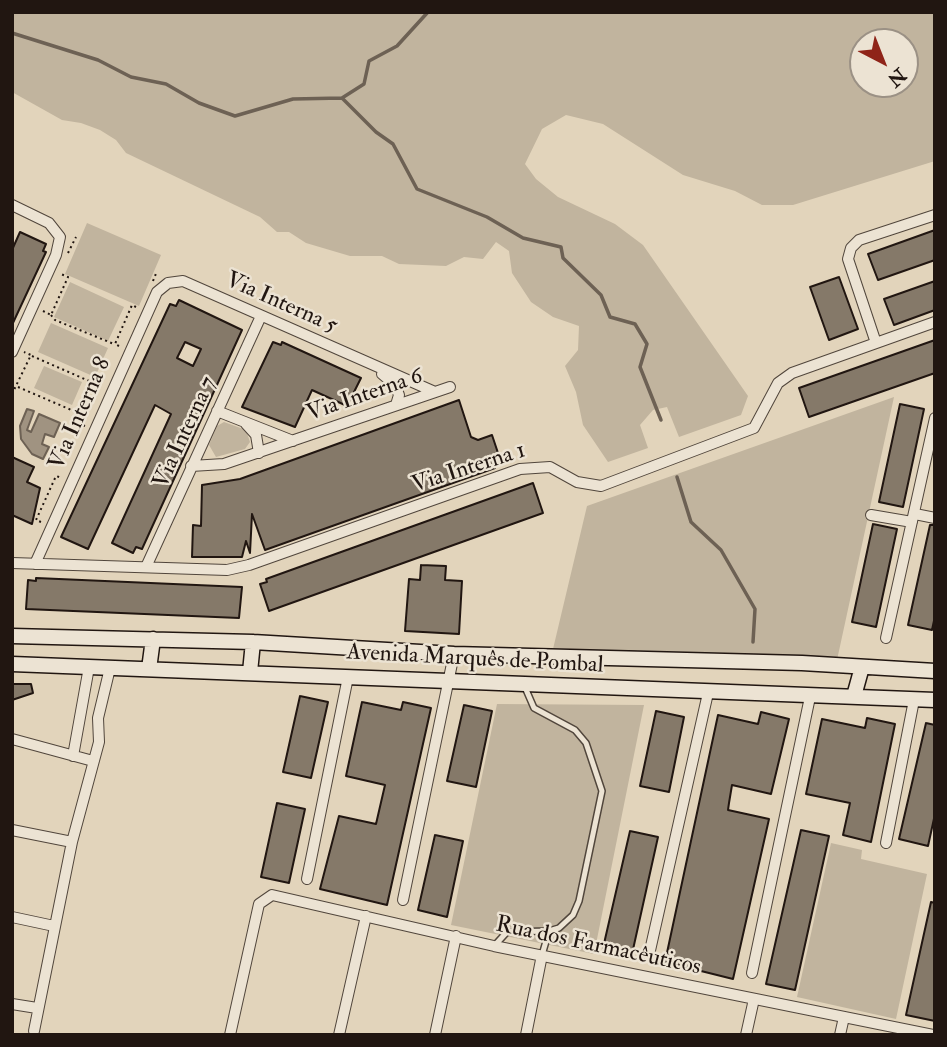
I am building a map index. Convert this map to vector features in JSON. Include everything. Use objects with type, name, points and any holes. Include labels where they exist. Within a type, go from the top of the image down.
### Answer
[{"type":"main road","name":"Avenida Marquês de Pombal","points":[[12,636],[253,642],[454,654],[935,671]]},
{"type":"main road","points":[[149,669],[153,639]]},
{"type":"main road","points":[[250,672],[253,642]]},
{"type":"main road","name":"Avenida Marquês de Pombal","points":[[12,664],[935,701]]},
{"type":"main road","points":[[854,696],[862,667]]},
{"type":"street","points":[[12,205],[49,223],[60,237],[57,255],[12,352]]},
{"type":"street","points":[[876,343],[848,259],[851,248],[859,240],[935,215]]},
{"type":"street","name":"Via Interna 5","points":[[168,283],[183,281],[377,369],[435,392]]},
{"type":"street","name":"Via Interna 8","points":[[35,564],[157,292],[168,283]]},
{"type":"street","name":"Via Interna 7","points":[[146,567],[261,316]]},
{"type":"street","name":"Via Interna 1","points":[[12,563],[227,570],[535,466],[550,467],[577,482],[601,486],[745,433],[762,417],[765,404],[778,383],[792,373],[935,322]]},
{"type":"street","name":"Via Interna 5","points":[[377,369],[395,385],[399,395],[396,405]]},
{"type":"street","name":"Via Interna 6","points":[[191,467],[224,464],[450,387]]},
{"type":"street","name":"Via Interna 6","points":[[217,411],[293,442]]},
{"type":"street","points":[[886,638],[935,418]]},
{"type":"street","points":[[243,421],[256,435],[259,453]]},
{"type":"street","points":[[871,515],[935,518]]},
{"type":"street","points":[[403,900],[454,654]]},
{"type":"street","points":[[73,756],[89,667]]},
{"type":"street","points":[[34,1031],[72,842],[99,742],[98,718],[110,668]]},
{"type":"street","points":[[307,879],[348,677]]},
{"type":"street","points":[[649,955],[708,693]]},
{"type":"street","points":[[752,973],[810,697]]},
{"type":"street","points":[[886,843],[914,700]]},
{"type":"street","points":[[12,739],[93,761]]},
{"type":"street","points":[[12,830],[72,842]]},
{"type":"street","name":"Rua dos Farmacêuticos","points":[[230,1035],[259,904],[272,895],[494,946],[933,1035]]},
{"type":"street","points":[[340,1035],[366,916]]},
{"type":"street","points":[[12,917],[54,926]]},
{"type":"street","points":[[435,1035],[456,936]]},
{"type":"street","points":[[526,1035],[542,955]]},
{"type":"street","points":[[746,1035],[754,999]]},
{"type":"street","points":[[12,1004],[37,1008]]},
{"type":"street","points":[[840,1035],[844,1017]]},
{"type":"lane","points":[[494,946],[508,932],[549,931],[568,922],[579,901],[602,791],[586,743],[575,730],[534,708],[524,685]]},
{"type":"lane","points":[[542,955],[549,931]]},
{"type":"path","points":[[65,261],[76,237]]},
{"type":"path","points":[[152,284],[157,271]]},
{"type":"path","points":[[51,314],[68,277],[60,273]]},
{"type":"path","points":[[115,344],[132,305],[141,309]]},
{"type":"path","points":[[41,311],[107,344],[122,347]]},
{"type":"path","points":[[27,341],[23,352],[92,380],[104,388]]},
{"type":"path","points":[[12,394],[31,355]]},
{"type":"path","points":[[87,427],[79,424],[96,385]]},
{"type":"path","points":[[17,386],[83,415]]},
{"type":"path","points":[[41,528],[43,523],[36,520],[56,476],[64,479]]},
{"type":"shaded area","points":[[12,12],[935,12],[935,161],[793,205],[762,205],[735,191],[683,175],[603,124],[566,115],[542,129],[525,164],[536,179],[558,197],[615,224],[643,245],[748,396],[741,415],[679,437],[667,407],[653,410],[640,425],[648,448],[608,462],[583,425],[576,392],[565,366],[578,350],[579,326],[553,317],[531,302],[512,273],[509,251],[496,242],[483,259],[464,257],[446,266],[399,264],[382,256],[350,256],[306,243],[289,232],[277,232],[260,217],[126,153],[116,140],[100,130],[62,120],[12,92]]},
{"type":"shaded area","points":[[87,223],[161,255],[139,306],[65,274]]},
{"type":"shaded area","points":[[70,282],[124,307],[108,341],[54,317]]},
{"type":"shaded area","points":[[51,323],[108,348],[95,377],[38,352]]},
{"type":"shaded area","points":[[44,366],[82,382],[72,405],[34,388]]},
{"type":"shaded area","points":[[894,397],[837,660],[553,649],[587,506]]},
{"type":"shaded area","points":[[27,409],[34,411],[27,430],[31,432],[39,414],[60,423],[54,437],[45,434],[42,444],[49,447],[43,459],[32,454],[21,439],[20,426]]},
{"type":"shaded area","points":[[224,422],[246,430],[250,442],[245,449],[216,457],[209,445],[217,426]]},
{"type":"shaded area","points":[[497,704],[644,705],[594,954],[451,925]]},
{"type":"shaded area","points":[[831,843],[862,850],[861,859],[927,874],[896,1019],[797,997]]},
{"type":"building","points":[[935,230],[935,260],[878,280],[868,254]]},
{"type":"building","points":[[20,232],[46,244],[43,251],[46,252],[12,325],[12,250]]},
{"type":"building","points":[[839,277],[858,329],[829,340],[810,287]]},
{"type":"building","points":[[935,281],[935,310],[894,325],[884,299]]},
{"type":"building","points":[[179,300],[242,330],[142,549],[136,547],[133,553],[112,543],[171,414],[155,405],[88,549],[61,537],[170,304],[176,306]],"holes":[[[185,342],[201,349],[193,366],[177,358]]]},
{"type":"building","points":[[935,340],[935,373],[809,417],[799,388]]},
{"type":"building","points":[[273,342],[281,345],[282,342],[361,378],[347,406],[312,390],[295,427],[242,407]]},
{"type":"building","points":[[459,400],[471,437],[478,440],[492,435],[501,462],[494,465],[495,468],[265,550],[252,514],[250,553],[246,541],[242,557],[192,557],[193,525],[201,526],[202,485],[240,479]]},
{"type":"building","points":[[900,404],[924,409],[903,507],[879,502]]},
{"type":"building","points":[[12,457],[34,467],[27,482],[40,488],[32,524],[12,515]]},
{"type":"building","points":[[533,483],[543,513],[269,611],[260,584],[267,582],[266,579]]},
{"type":"building","points":[[873,524],[897,529],[876,627],[852,622]]},
{"type":"building","points":[[930,525],[935,525],[935,616],[932,630],[908,625]]},
{"type":"building","points":[[421,565],[446,566],[445,580],[462,581],[459,634],[405,631],[409,579],[420,580]]},
{"type":"building","points":[[36,578],[242,587],[239,618],[26,609],[28,580],[36,581]]},
{"type":"building","points":[[12,684],[31,684],[33,693],[12,700]]},
{"type":"building","points":[[300,696],[328,702],[311,778],[283,772]]},
{"type":"building","points":[[362,702],[401,710],[403,702],[431,708],[387,905],[320,889],[339,816],[376,824],[385,785],[346,776]]},
{"type":"building","points":[[464,705],[492,711],[476,787],[447,781]]},
{"type":"building","points":[[656,711],[684,717],[669,792],[640,786]]},
{"type":"building","points":[[761,712],[789,719],[771,794],[732,785],[728,810],[769,819],[733,979],[665,962],[718,715],[758,724]]},
{"type":"building","points":[[867,718],[895,724],[871,842],[843,835],[850,803],[806,794],[822,719],[865,728]]},
{"type":"building","points":[[926,723],[935,725],[935,814],[928,846],[899,839]]},
{"type":"building","points":[[277,803],[305,809],[289,883],[261,877]]},
{"type":"building","points":[[801,830],[829,836],[795,990],[766,984]]},
{"type":"building","points":[[630,831],[658,837],[632,954],[603,948]]},
{"type":"building","points":[[435,835],[463,841],[447,917],[418,910]]},
{"type":"building","points":[[931,902],[935,903],[935,1021],[906,1015]]},
{"type":"waterway","points":[[12,33],[98,60],[131,77],[166,84],[199,103],[235,116],[293,99],[342,98],[364,84],[369,61],[397,46],[428,12]]},
{"type":"waterway","points":[[342,98],[376,132],[393,144],[417,189],[487,217],[523,238],[561,247],[563,258],[601,295],[610,317],[635,324],[647,344],[640,367],[661,420]]},
{"type":"waterway","points":[[677,477],[691,522],[721,550],[755,609],[753,642]]}]
